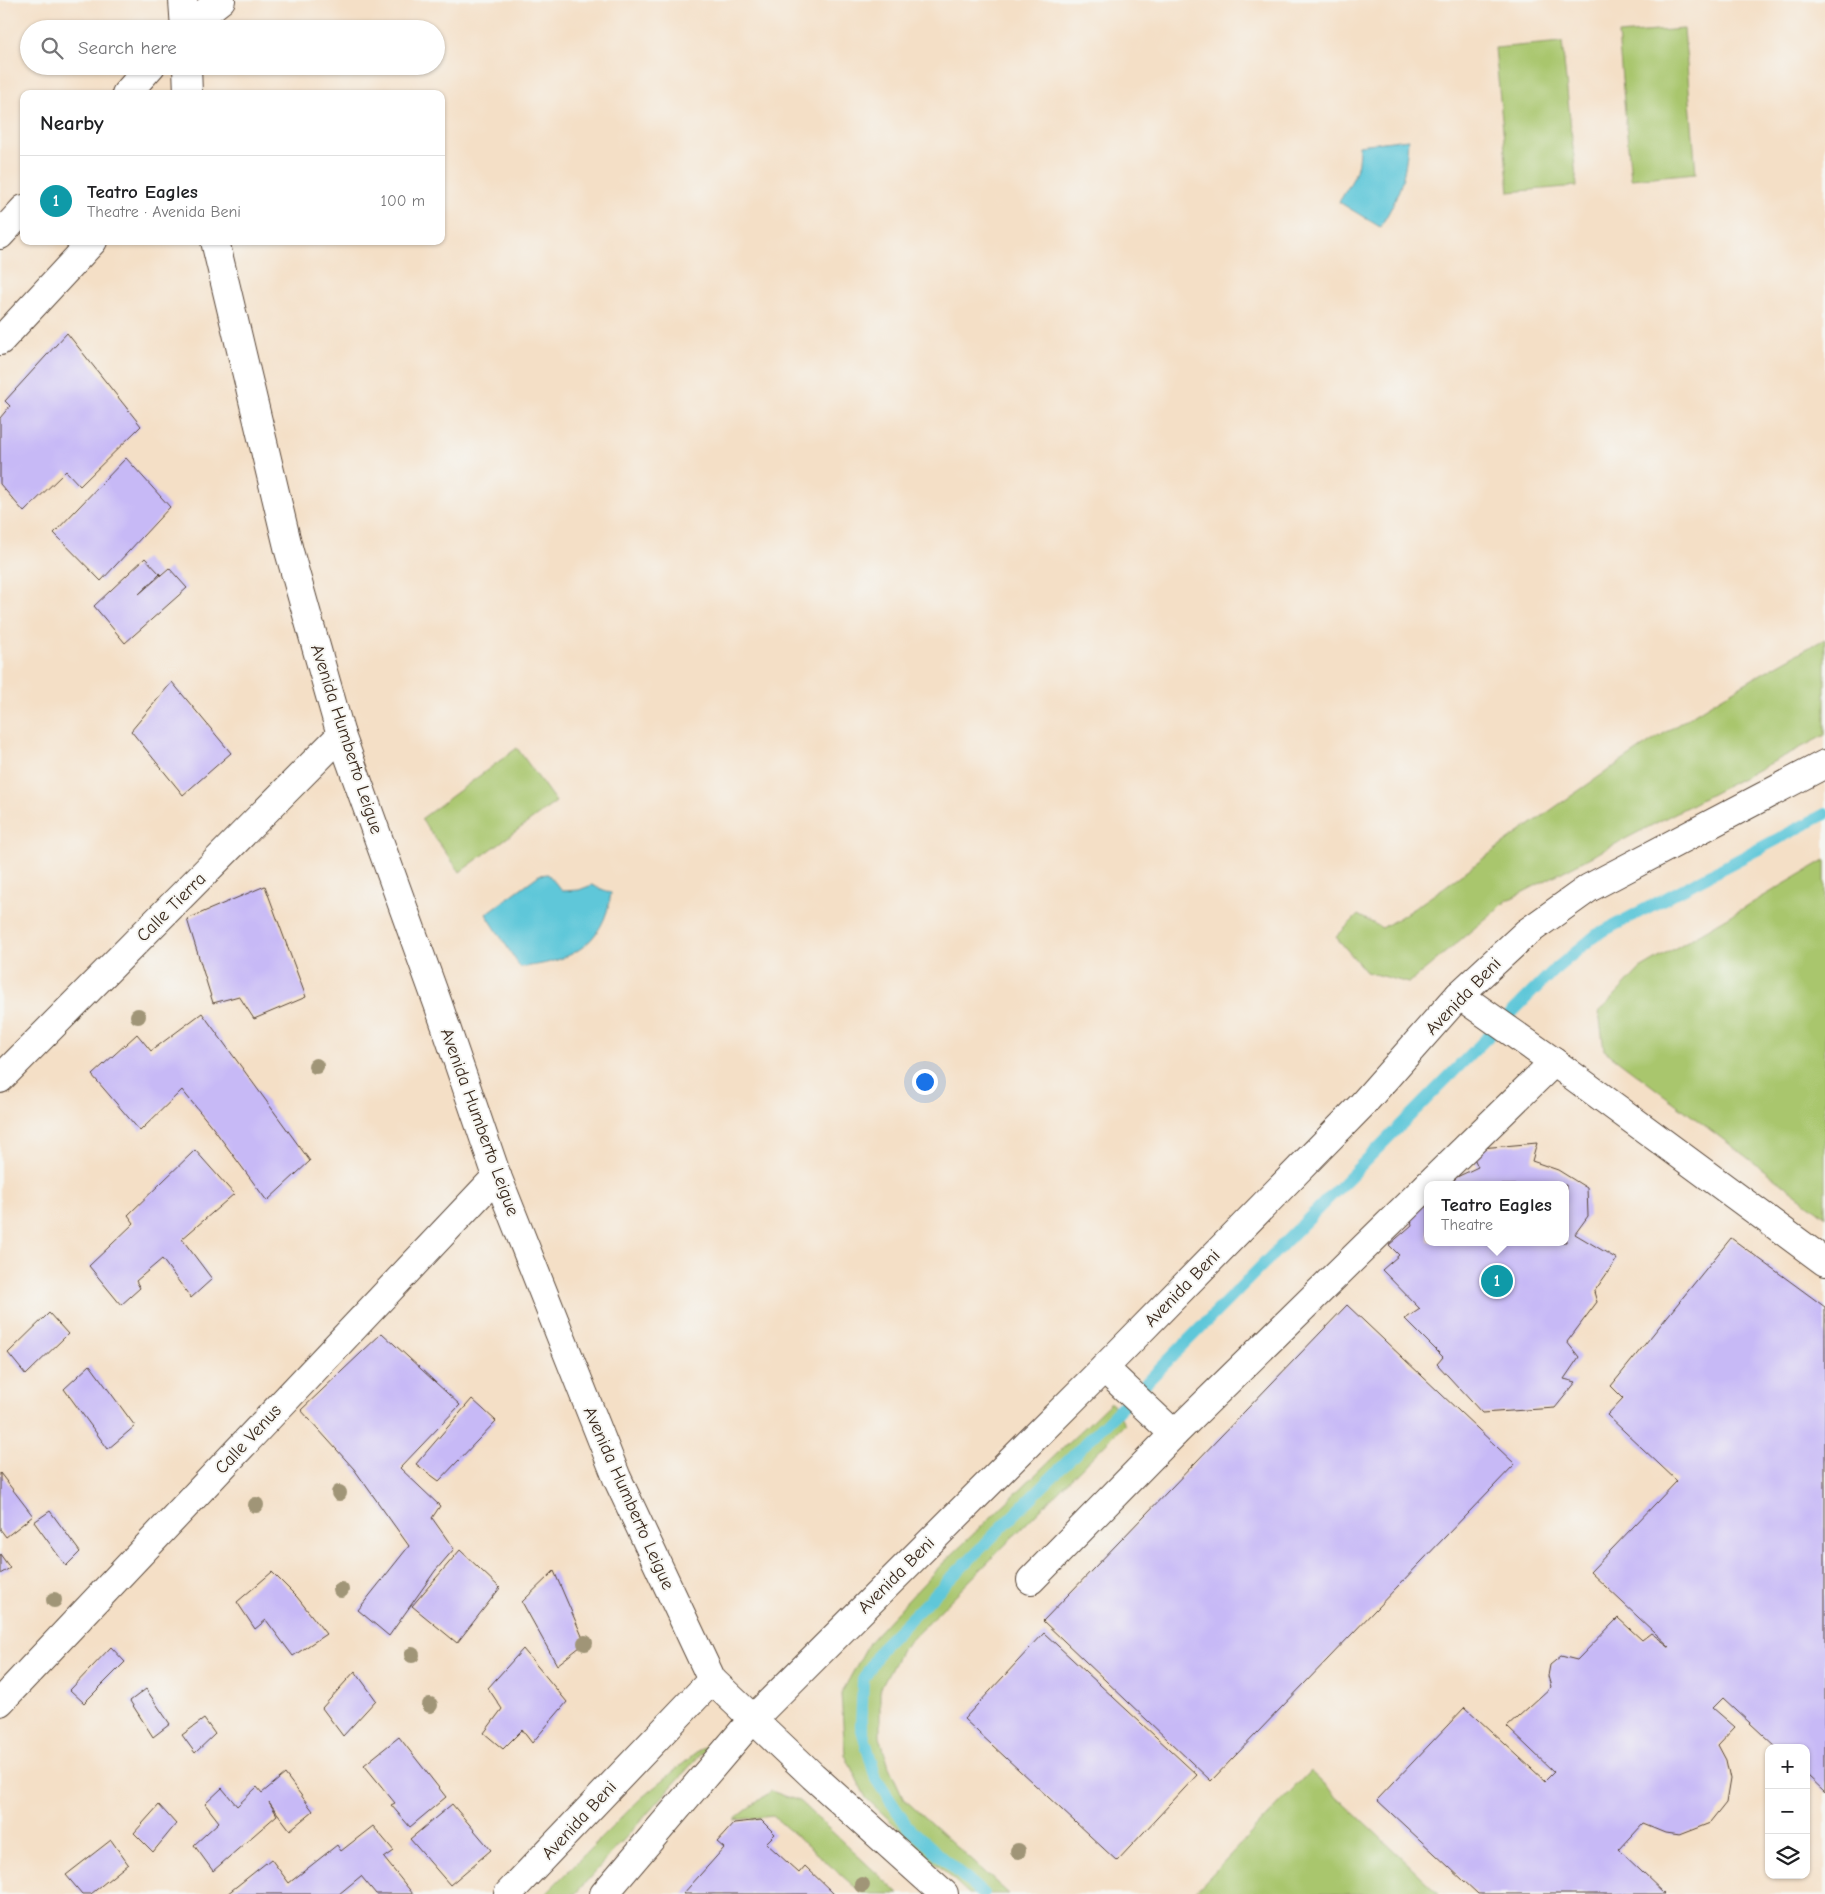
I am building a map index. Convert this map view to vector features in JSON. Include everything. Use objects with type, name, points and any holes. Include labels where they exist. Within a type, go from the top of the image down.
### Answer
[{"type":"street","points":[[183,0],[184,20]]},
{"type":"street","points":[[195,20],[221,0]]},
{"type":"street","points":[[130,90],[143,75]]},
{"type":"street","points":[[187,75],[188,90]]},
{"type":"street","points":[[0,235],[20,212]]},
{"type":"street","points":[[0,341],[90,245]]},
{"type":"street","name":"Avenida Humberto Leigue","points":[[216,245],[289,551],[341,735],[438,1004],[497,1176],[618,1478],[712,1680],[752,1720],[944,1894]]},
{"type":"street","name":"Calle Tierra","points":[[0,1079],[341,735]]},
{"type":"street","name":"Avenida Beni","points":[[604,1894],[752,1720],[1467,1001],[1526,933],[1590,888],[1825,764]]},
{"type":"street","points":[[1467,1001],[1552,1060],[1825,1262]]},
{"type":"street","points":[[1432,1181],[1552,1060]]},
{"type":"street","name":"Calle Venus","points":[[0,1702],[497,1176]]},
{"type":"street","points":[[1031,1580],[1174,1434],[1424,1189]]},
{"type":"street","points":[[1104,1368],[1174,1434]]},
{"type":"street","name":"Avenida Beni","points":[[508,1894],[712,1680]]},
{"type":"green space","points":[[1684,29],[1696,173],[1631,179],[1618,34]]},
{"type":"green space","points":[[1562,42],[1577,186],[1509,192],[1495,48]]},
{"type":"green space","points":[[1825,639],[1825,735],[1508,900],[1409,983],[1366,972],[1336,937],[1358,915],[1382,928],[1430,897],[1583,788],[1662,735],[1742,685]]},
{"type":"green space","points":[[517,748],[556,802],[460,872],[421,819]]},
{"type":"green space","points":[[1825,860],[1825,1216],[1604,1050],[1599,1012],[1640,969]]},
{"type":"green space","points":[[1111,1402],[1125,1424],[901,1650],[880,1690],[880,1737],[889,1767],[904,1799],[1009,1894],[969,1894],[866,1798],[845,1755],[841,1694],[870,1641],[938,1568]]},
{"type":"green space","points":[[718,1735],[575,1894],[545,1894],[640,1799]]},
{"type":"green space","points":[[1310,1771],[1440,1894],[1193,1894]]},
{"type":"green space","points":[[771,1791],[799,1801],[899,1894],[863,1894],[773,1816],[734,1820]]},
{"type":"water","points":[[1408,139],[1406,164],[1401,185],[1393,205],[1380,227],[1339,202],[1354,175],[1358,162],[1359,145]]},
{"type":"water","points":[[548,874],[562,891],[579,890],[592,885],[611,893],[607,911],[601,926],[592,939],[581,948],[568,956],[553,961],[520,967],[486,914],[539,875]]},
{"type":"building","points":[[67,333],[141,426],[80,486],[66,471],[24,512],[0,484],[0,418],[10,406],[5,401]]},
{"type":"building","points":[[126,458],[170,507],[101,581],[54,533]]},
{"type":"building","points":[[145,558],[160,574],[139,594],[169,568],[187,588],[125,643],[94,606]]},
{"type":"building","points":[[172,682],[231,753],[183,795],[131,731]]},
{"type":"building","points":[[265,886],[306,997],[254,1019],[239,996],[213,1003],[187,919]]},
{"type":"building","points":[[202,1013],[310,1161],[267,1201],[213,1128],[182,1090],[140,1131],[92,1075],[137,1034],[151,1051]]},
{"type":"building","points":[[1537,1143],[1532,1161],[1558,1170],[1587,1188],[1588,1216],[1575,1234],[1617,1259],[1594,1292],[1597,1302],[1567,1342],[1579,1357],[1564,1379],[1576,1382],[1555,1408],[1482,1413],[1437,1364],[1443,1357],[1405,1319],[1420,1309],[1382,1270],[1399,1255],[1389,1245],[1412,1225],[1408,1204],[1424,1194],[1424,1246],[1569,1246],[1569,1181],[1448,1181],[1478,1167],[1470,1149]]},
{"type":"building","points":[[195,1150],[234,1194],[182,1239],[212,1279],[191,1298],[162,1259],[136,1281],[140,1288],[121,1305],[89,1266],[134,1223],[128,1215]]},
{"type":"building","points":[[1731,1238],[1825,1307],[1825,1793],[1810,1779],[1810,1744],[1773,1744],[1723,1698],[1713,1708],[1735,1727],[1718,1745],[1726,1760],[1730,1779],[1726,1803],[1710,1823],[1679,1835],[1665,1833],[1643,1824],[1619,1850],[1665,1894],[1478,1894],[1377,1800],[1465,1707],[1545,1781],[1554,1772],[1507,1727],[1551,1687],[1548,1676],[1550,1665],[1561,1656],[1577,1660],[1618,1618],[1642,1640],[1651,1633],[1670,1647],[1590,1572],[1677,1481],[1607,1415],[1623,1398],[1611,1386]]},
{"type":"building","points":[[1347,1305],[1515,1464],[1211,1781],[1043,1621]]},
{"type":"building","points":[[49,1313],[68,1334],[26,1375],[8,1353]]},
{"type":"building","points":[[382,1333],[460,1405],[400,1468],[440,1506],[432,1518],[454,1549],[435,1571],[389,1636],[358,1610],[409,1546],[354,1469],[301,1410]]},
{"type":"building","points":[[90,1365],[135,1426],[108,1449],[64,1389]]},
{"type":"building","points":[[472,1399],[496,1421],[439,1481],[416,1464]]},
{"type":"building","points":[[0,1473],[33,1516],[6,1537],[0,1529]]},
{"type":"building","points":[[50,1511],[80,1552],[66,1566],[34,1522]]},
{"type":"building","points":[[460,1550],[500,1588],[457,1643],[412,1606]]},
{"type":"building","points":[[0,1554],[10,1568],[0,1574]]},
{"type":"building","points":[[554,1571],[585,1643],[557,1665],[522,1602]]},
{"type":"building","points":[[272,1572],[297,1597],[326,1634],[293,1656],[266,1620],[255,1629],[237,1602]]},
{"type":"building","points":[[1044,1633],[1197,1775],[1117,1861],[964,1719]]},
{"type":"building","points":[[111,1647],[125,1662],[84,1703],[70,1690]]},
{"type":"building","points":[[523,1649],[567,1702],[532,1743],[522,1730],[503,1749],[484,1733],[502,1709],[488,1688]]},
{"type":"building","points":[[355,1671],[376,1700],[343,1736],[322,1708]]},
{"type":"building","points":[[146,1689],[170,1724],[153,1737],[130,1701]]},
{"type":"building","points":[[204,1719],[215,1734],[195,1753],[182,1735]]},
{"type":"building","points":[[399,1737],[446,1797],[410,1827],[391,1805],[395,1803],[364,1765]]},
{"type":"building","points":[[285,1774],[313,1811],[290,1830],[269,1802],[277,1815],[213,1871],[194,1845],[219,1822],[205,1804],[222,1788],[237,1806],[257,1787],[262,1793]]},
{"type":"building","points":[[452,1804],[491,1850],[450,1885],[410,1839]]},
{"type":"building","points":[[159,1805],[176,1824],[153,1852],[134,1833]]},
{"type":"building","points":[[761,1820],[775,1834],[766,1843],[799,1873],[805,1866],[834,1894],[683,1894],[724,1848],[717,1842],[734,1823]]},
{"type":"building","points":[[373,1826],[394,1851],[384,1858],[413,1894],[376,1894],[361,1876],[339,1894],[227,1894],[271,1859],[289,1883],[337,1845],[341,1851]]},
{"type":"building","points":[[111,1840],[128,1864],[91,1894],[82,1894],[66,1875]]},
{"type":"waterway","points":[[1141,1388],[1552,972],[1596,935],[1825,814]]},
{"type":"waterway","points":[[983,1894],[907,1826],[876,1779],[861,1726],[863,1680],[882,1647],[1126,1403]]},
{"type":"place","name":"Teatro Eagles","points":[[1497,1281]]}]
